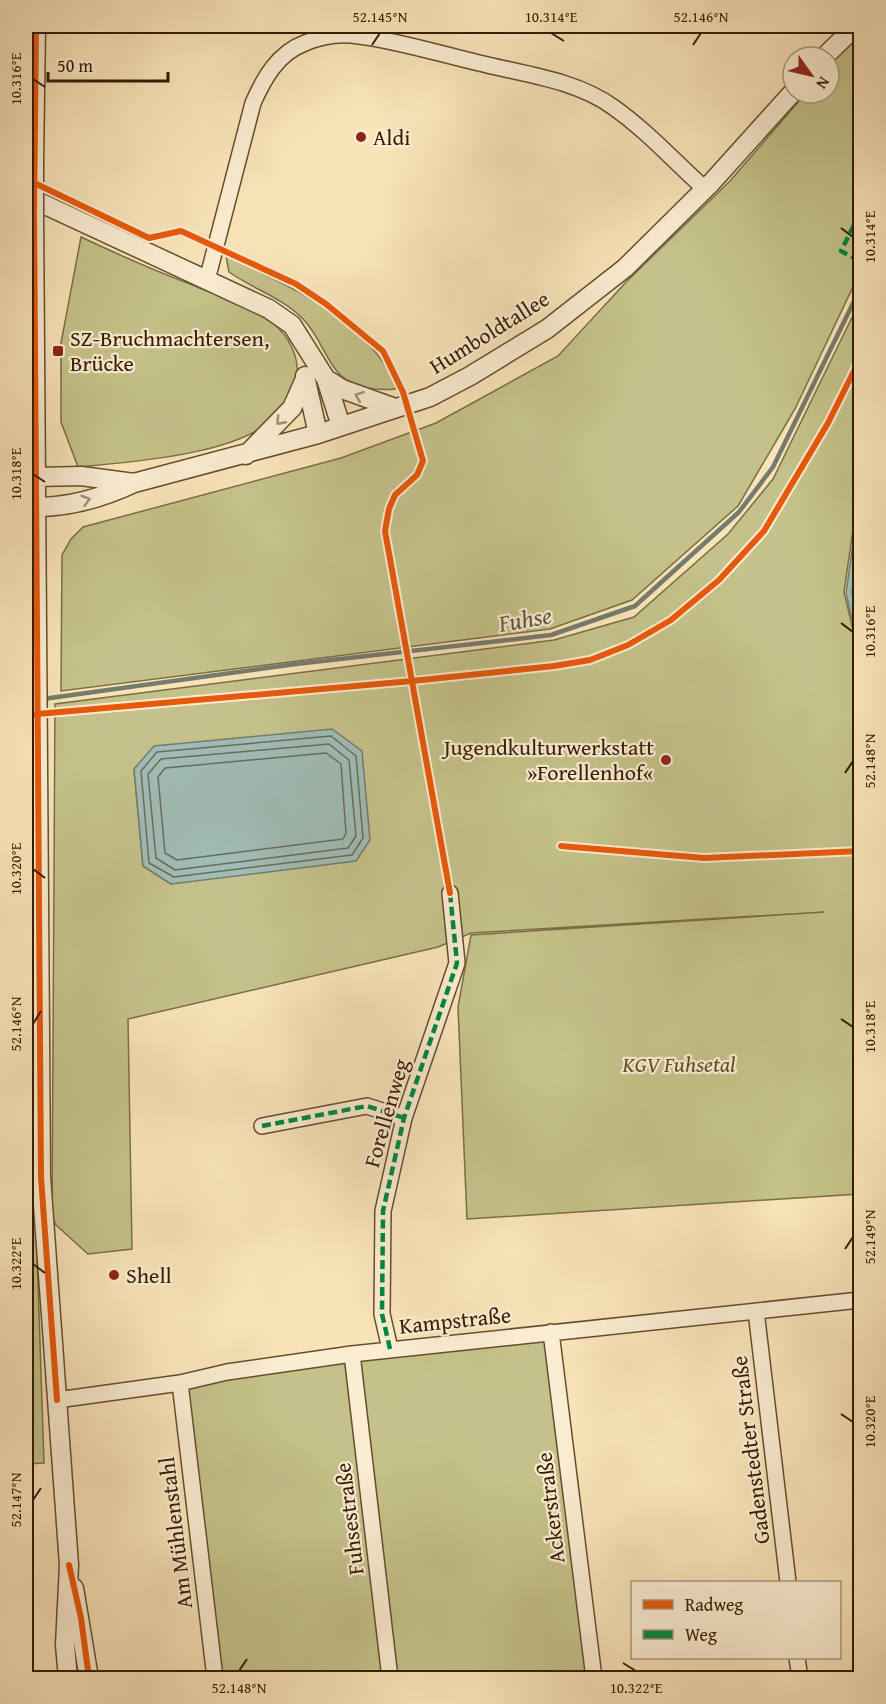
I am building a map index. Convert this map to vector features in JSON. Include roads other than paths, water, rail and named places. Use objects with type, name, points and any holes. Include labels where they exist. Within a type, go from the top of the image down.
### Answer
[{"type":"street","points":[[36,26],[34,214],[41,1177],[69,1566],[65,1645],[68,1678]]},
{"type":"street","points":[[836,45],[856,26]]},
{"type":"street","points":[[207,280],[253,103],[262,83],[277,62],[290,51],[305,43],[328,36],[357,35],[583,90],[613,106],[705,189]]},
{"type":"street","name":"Humboldtallee","points":[[37,507],[74,503],[115,492],[134,483],[246,455],[430,397],[547,329],[625,268],[705,189],[781,105]]},
{"type":"street","points":[[26,196],[269,309],[292,326],[326,379],[341,426]]},
{"type":"street","points":[[306,347],[305,379],[318,434]]},
{"type":"street","points":[[246,455],[292,408],[305,379]]},
{"type":"street","points":[[326,379],[363,398],[395,408]]},
{"type":"street","name":"Humboldtallee","points":[[37,477],[81,476],[134,483]]},
{"type":"street","name":"Forellenweg","points":[[390,1350],[382,1314],[383,1211],[404,1118],[457,963],[450,893]]},
{"type":"street","points":[[262,1126],[367,1106],[404,1118]]},
{"type":"street","name":"Kampstraße","points":[[57,1400],[180,1383],[227,1372],[352,1354],[861,1300]]},
{"type":"street","name":"Gadenstedter Straße","points":[[756,1311],[788,1581]]},
{"type":"street","name":"Ackerstraße","points":[[551,1332],[594,1678]]},
{"type":"street","name":"Fuhsestraße","points":[[352,1354],[390,1678]]},
{"type":"street","name":"Am Mühlenstahl","points":[[180,1383],[215,1678]]},
{"type":"street","points":[[69,1566],[81,1618],[89,1678]]},
{"type":"street","points":[[797,1659],[800,1678]]},
{"type":"water","points":[[860,518],[860,655],[846,593],[855,529]]},
{"type":"water","points":[[332,729],[362,751],[370,840],[356,861],[171,884],[143,866],[134,769],[154,746]]},
{"type":"waterway","name":"Fuhse","points":[[43,699],[296,664],[551,635],[635,606],[739,512],[773,467],[860,289]]},
{"type":"place","name":"Aldi","points":[[361,137]]},
{"type":"place","name":"SZ-Bruchmachtersen, Brücke","points":[[58,351]]},
{"type":"place","name":"Jugendkulturwerkstatt »Forellenhof«","points":[[666,760]]},
{"type":"place","name":"Shell","points":[[114,1275]]},
{"type":"park label","name":"KGV Fuhsetal","points":[[679,1064]]}]
